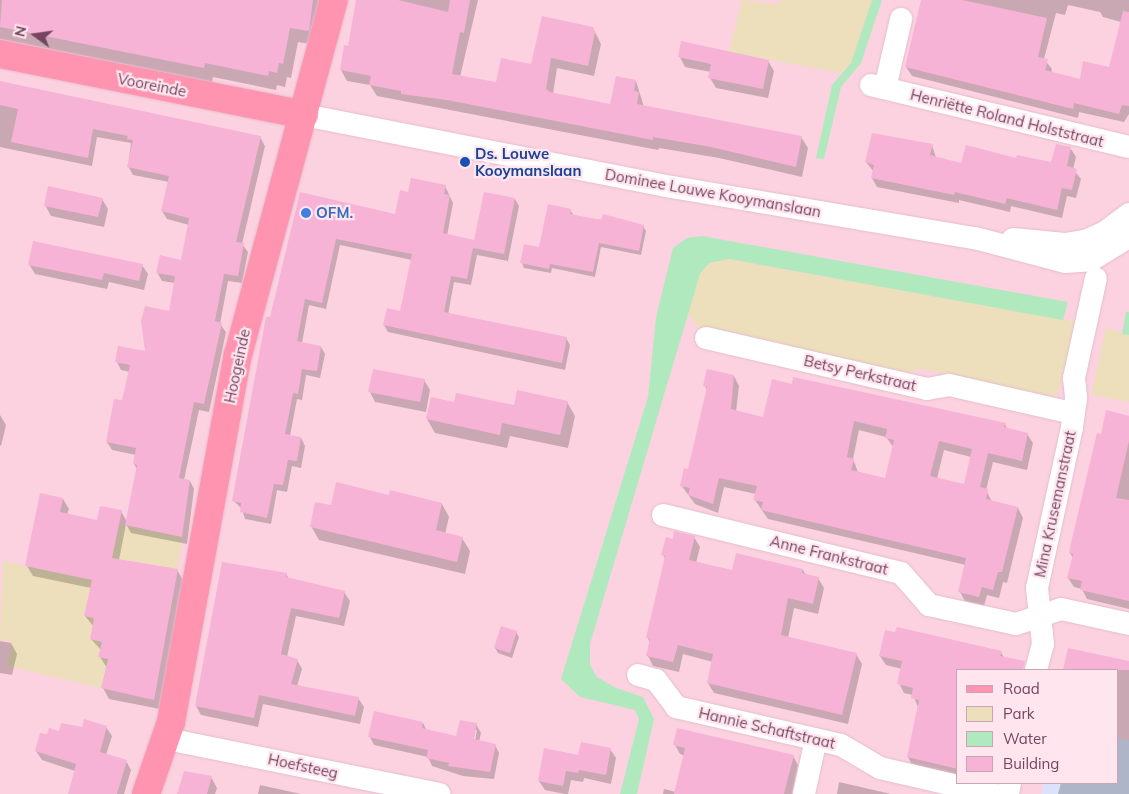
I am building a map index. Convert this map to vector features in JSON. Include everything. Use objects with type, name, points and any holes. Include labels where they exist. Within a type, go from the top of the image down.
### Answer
[{"type":"main road","name":"Hoogeinde","points":[[146,794],[166,739],[238,355],[334,0]]},
{"type":"main road","name":"Vooreinde","points":[[0,54],[304,115]]},
{"type":"street","name":"Henriëtte Roland Holststraat","points":[[904,8],[878,87],[1129,147]]},
{"type":"street","name":"Dominee Louwe Kooymanslaan","points":[[304,115],[682,189],[975,238],[1065,244],[1091,260]]},
{"type":"street","name":"Dominee Louwe Kooymanslaan","points":[[1091,260],[1105,232],[1129,214]]},
{"type":"street","name":"Dominee Louwe Kooymanslaan","points":[[1091,260],[1129,237]]},
{"type":"street","name":"Mina Krusemanstraat","points":[[1036,669],[1043,644],[1036,588],[1074,405],[1087,380],[1106,296],[1091,260]]},
{"type":"street","name":"Betsy Perkstraat","points":[[706,338],[927,389],[949,385],[1074,405]]},
{"type":"street","name":"Anne Frankstraat","points":[[662,515],[901,573],[929,605],[1016,624],[1061,609],[1129,624]]},
{"type":"street","name":"Hannie Schaftstraat","points":[[638,675],[656,680],[676,707],[842,745],[880,768],[993,794]]},
{"type":"street","name":"Hoefsteeg","points":[[166,739],[439,794]]},
{"type":"street","points":[[804,794],[816,739]]},
{"type":"shaded area","points":[[0,0],[1129,0],[1129,794],[0,794]]},
{"type":"shaded area","points":[[1119,738],[1129,741],[1129,794],[1041,794],[1044,784],[1119,784]]},
{"type":"green space","points":[[742,0],[779,4],[780,0],[872,0],[851,63],[840,73],[729,52]]},
{"type":"green space","points":[[729,259],[1077,322],[1058,394],[1052,397],[922,369],[904,373],[700,329],[688,315],[700,273],[709,263]]},
{"type":"green space","points":[[1106,328],[1129,335],[1129,402],[1091,395]]},
{"type":"green space","points":[[119,525],[182,537],[178,569],[120,559],[158,592],[174,594],[173,608],[89,590],[84,616],[111,622],[92,627],[90,639],[102,642],[98,657],[142,669],[107,662],[101,688],[7,666],[12,642],[0,640],[3,561],[106,583]]},
{"type":"water","points":[[872,0],[882,0],[861,63],[841,87],[824,159],[816,158],[832,85],[851,63]]},
{"type":"water","points":[[702,236],[1068,302],[1063,320],[729,259],[709,263],[700,274],[590,644],[590,665],[597,677],[616,688],[643,697],[654,719],[637,794],[620,794],[639,719],[635,710],[580,697],[561,679],[648,397],[656,317],[673,248],[687,238]]},
{"type":"water","points":[[1126,312],[1129,312],[1129,335],[1122,334]]},
{"type":"building","points":[[2,0],[313,0],[309,31],[290,28],[283,64],[279,63],[277,73],[269,71],[268,76],[205,63],[204,68],[0,27]]},
{"type":"building","points":[[356,0],[398,0],[448,12],[450,0],[470,0],[464,33],[460,32],[452,74],[496,82],[501,58],[531,64],[542,16],[593,27],[595,32],[588,66],[551,58],[546,89],[550,92],[610,104],[616,76],[636,80],[634,91],[639,92],[637,104],[802,136],[796,167],[711,147],[653,137],[653,140],[447,100],[401,94],[401,91],[369,85],[371,76],[340,70],[344,45],[348,46]]},
{"type":"building","points":[[921,0],[962,0],[1047,18],[1038,57],[1048,59],[1045,70],[1080,79],[1083,61],[1109,67],[1123,11],[1129,12],[1129,106],[1122,105],[1119,114],[1074,103],[1073,109],[905,67]]},
{"type":"building","points":[[681,41],[769,60],[763,89],[708,78],[711,64],[678,57]]},
{"type":"building","points":[[0,81],[261,136],[236,242],[244,243],[238,276],[224,274],[215,321],[222,323],[204,404],[194,402],[179,478],[190,480],[182,537],[125,525],[137,465],[133,464],[136,448],[106,442],[114,399],[122,400],[130,365],[115,362],[118,346],[145,351],[141,321],[145,306],[169,311],[175,276],[156,273],[160,255],[181,260],[189,218],[161,211],[169,176],[127,167],[133,140],[127,139],[128,136],[93,129],[88,158],[11,142],[18,109],[0,105]]},
{"type":"building","points":[[872,133],[933,144],[930,155],[961,163],[966,145],[1016,158],[1017,155],[1051,162],[1056,144],[1071,147],[1067,166],[1077,169],[1072,190],[1062,188],[1057,210],[1007,198],[1005,204],[955,192],[954,195],[871,178],[874,165],[865,162]]},
{"type":"building","points":[[411,178],[446,185],[444,194],[450,195],[443,233],[474,240],[484,192],[515,198],[504,254],[473,248],[467,279],[451,276],[444,312],[567,337],[562,363],[383,325],[387,308],[400,311],[412,254],[336,239],[322,303],[305,299],[297,341],[321,346],[317,371],[302,369],[298,394],[293,393],[285,434],[301,437],[297,461],[288,460],[283,485],[274,484],[267,518],[240,512],[241,503],[232,501],[266,317],[270,317],[300,192],[395,214],[400,190],[408,192]]},
{"type":"building","points":[[48,186],[103,198],[98,217],[44,206]]},
{"type":"building","points":[[548,204],[571,209],[570,214],[601,220],[603,214],[644,225],[639,251],[599,243],[593,272],[550,264],[549,269],[520,263],[524,244],[539,247]]},
{"type":"building","points":[[33,241],[143,264],[139,281],[104,273],[102,280],[28,265]]},
{"type":"building","points":[[373,369],[425,379],[420,402],[368,392]]},
{"type":"building","points":[[707,369],[734,375],[731,409],[763,417],[772,379],[792,384],[793,377],[1006,423],[1004,427],[1028,433],[1022,461],[988,453],[980,487],[988,489],[986,499],[1018,507],[1002,572],[998,572],[993,590],[982,587],[979,597],[958,592],[966,558],[761,510],[763,502],[753,500],[757,486],[719,478],[713,504],[688,495],[690,488],[680,486],[684,468],[688,469],[707,387],[703,386]],"holes":[[[854,421],[887,429],[885,438],[894,440],[885,478],[851,470],[854,459],[847,457]],[[939,441],[972,449],[964,484],[930,476]]]},
{"type":"building","points":[[517,390],[568,401],[560,435],[502,423],[500,435],[426,419],[431,397],[454,402],[456,393],[514,405]]},
{"type":"building","points":[[1106,410],[1129,416],[1129,441],[1116,498],[1129,500],[1129,601],[1080,590],[1082,581],[1067,578],[1073,554],[1069,553],[1071,543],[1097,433],[1101,434]]},
{"type":"building","points":[[336,482],[389,495],[390,490],[442,503],[436,530],[463,537],[457,562],[310,527],[315,502],[331,505]]},
{"type":"building","points":[[40,493],[63,498],[60,512],[97,520],[100,506],[122,510],[112,558],[178,569],[154,700],[101,688],[108,659],[98,657],[102,642],[90,639],[94,618],[84,616],[92,580],[25,566]]},
{"type":"building","points":[[674,531],[695,536],[689,560],[732,570],[736,553],[803,569],[802,573],[819,577],[813,604],[788,598],[781,635],[857,653],[842,715],[707,683],[713,654],[678,645],[673,662],[646,656],[650,639],[646,638],[665,556],[661,555],[666,537],[673,539]]},
{"type":"building","points":[[222,562],[287,573],[286,577],[345,591],[339,618],[291,608],[281,654],[298,659],[291,684],[359,697],[355,716],[259,695],[254,718],[195,706]]},
{"type":"building","points":[[501,626],[517,631],[510,653],[494,648]]},
{"type":"building","points":[[897,627],[1002,651],[1000,656],[1025,661],[1023,669],[956,669],[956,769],[907,757],[919,700],[911,698],[913,688],[897,684],[902,661],[879,656],[885,630],[895,632]]},
{"type":"building","points":[[1068,648],[1129,661],[1129,670],[1063,669]]},
{"type":"building","points":[[374,711],[423,722],[422,728],[456,736],[460,720],[477,723],[474,739],[496,744],[490,772],[448,766],[449,763],[426,758],[428,750],[368,737]]},
{"type":"building","points":[[84,719],[107,726],[100,752],[127,760],[117,794],[68,794],[76,764],[35,751],[40,733],[47,734],[49,728],[59,731],[61,723],[82,727]]},
{"type":"building","points":[[677,728],[794,755],[784,794],[674,794],[685,748],[673,745]]},
{"type":"building","points":[[581,742],[611,748],[606,775],[579,770],[578,773],[566,771],[563,786],[538,781],[544,748],[578,755]]},
{"type":"building","points":[[184,771],[212,776],[207,794],[177,794]]},
{"type":"place","name":"Ds. Louwe Kooymanslaan","points":[[465,162]]},
{"type":"place","name":"OFM.","points":[[306,213]]}]
